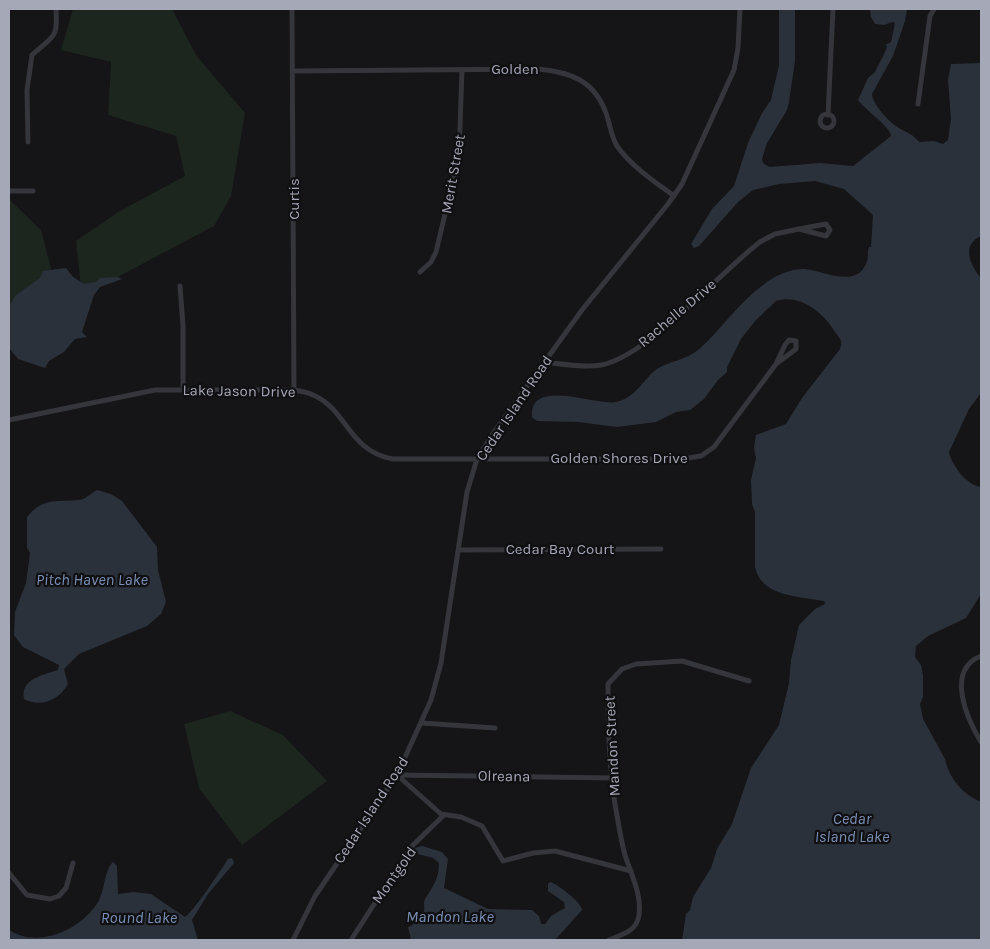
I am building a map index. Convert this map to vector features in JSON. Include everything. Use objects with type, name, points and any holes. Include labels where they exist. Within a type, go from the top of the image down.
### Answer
[{"type":"street","points":[[28,142],[28,90],[32,55],[56,33],[58,22],[56,9]]},
{"type":"street","name":"Curtis","points":[[292,9],[294,390]]},
{"type":"street","name":"Cedar Island Road","points":[[293,940],[315,896],[397,775],[422,722],[438,677],[469,481],[477,459],[594,294],[674,196],[691,166],[734,70],[738,48],[740,9]]},
{"type":"street","points":[[828,115],[833,9]]},
{"type":"street","points":[[918,104],[930,16],[934,9]]},
{"type":"street","name":"Golden","points":[[293,71],[538,69],[562,71],[581,79],[602,103],[617,145],[630,160],[674,196]]},
{"type":"street","name":"Merit Street","points":[[420,272],[430,262],[436,252],[459,155],[462,70]]},
{"type":"street","points":[[9,191],[33,191]]},
{"type":"street","name":"Rachelle Drive","points":[[544,362],[594,366],[620,357],[664,326],[760,242],[775,234],[799,228],[824,224],[829,226],[830,231],[824,237],[799,228]]},
{"type":"street","points":[[180,286],[183,326],[183,389]]},
{"type":"street","name":"Golden Shores Drive","points":[[477,459],[682,459],[698,457],[709,452],[719,442],[776,364],[786,343],[792,340],[796,341],[795,351],[776,364]]},
{"type":"street","name":"Lake Jason Drive","points":[[9,420],[155,390],[294,390],[314,395],[335,412],[358,442],[371,453],[381,457],[404,460],[477,459]]},
{"type":"street","name":"Cedar Bay Court","points":[[459,550],[661,549]]},
{"type":"street","points":[[981,656],[971,661],[965,668],[962,693],[967,717],[981,742]]},
{"type":"street","name":"Mandon Street","points":[[609,940],[628,933],[636,925],[639,915],[637,893],[625,855],[612,778],[608,730],[608,684],[622,669],[636,664],[682,661],[750,681]]},
{"type":"street","points":[[422,722],[495,728]]},
{"type":"street","points":[[397,775],[444,816],[462,817],[482,826],[503,860],[533,853],[555,851],[631,871]]},
{"type":"street","name":"Olreana","points":[[397,775],[612,778]]},
{"type":"street","name":"Montgold","points":[[350,940],[411,848],[444,816]]},
{"type":"street","points":[[9,873],[27,895],[50,899],[59,896],[66,888],[73,862]]},
{"type":"shaded area","points":[[73,9],[172,9],[196,55],[245,113],[231,196],[214,226],[82,296],[76,241],[118,212],[185,176],[176,136],[108,115],[111,62],[61,50]]},
{"type":"shaded area","points":[[9,199],[41,230],[53,276],[9,318]]},
{"type":"shaded area","points":[[230,711],[283,735],[327,781],[242,845],[199,788],[184,724]]},
{"type":"water","name":"Cedar Island Lake","points":[[779,9],[795,9],[795,61],[787,110],[767,143],[762,159],[763,163],[769,167],[820,163],[853,166],[891,136],[887,128],[858,100],[868,78],[875,72],[886,50],[887,46],[885,45],[891,42],[895,23],[875,24],[871,17],[870,9],[907,9],[905,21],[893,56],[872,94],[875,103],[886,118],[912,135],[919,142],[934,141],[943,144],[948,140],[951,119],[948,80],[951,64],[981,63],[981,236],[971,245],[969,256],[981,278],[981,393],[969,409],[949,452],[960,474],[970,483],[981,487],[981,594],[966,618],[928,636],[916,646],[915,657],[921,665],[923,675],[923,697],[920,704],[923,719],[957,785],[968,795],[981,802],[981,940],[682,940],[686,914],[690,910],[693,897],[711,868],[717,849],[732,824],[751,768],[779,725],[789,683],[791,660],[799,625],[815,609],[825,604],[824,601],[793,596],[773,590],[759,577],[755,567],[755,512],[752,504],[751,480],[756,458],[754,448],[756,435],[786,424],[802,398],[840,349],[840,340],[825,318],[802,302],[785,299],[776,301],[755,321],[741,339],[727,367],[727,372],[718,380],[704,399],[690,410],[676,412],[656,422],[617,427],[578,422],[537,421],[532,417],[534,405],[541,398],[565,396],[607,402],[623,400],[657,369],[698,350],[754,292],[777,276],[793,270],[804,269],[847,277],[861,271],[866,264],[868,249],[871,247],[873,215],[844,189],[815,181],[779,184],[753,190],[738,202],[699,246],[694,248],[691,244],[712,209],[734,186],[748,143],[762,113],[771,100],[779,65]]},
{"type":"water","points":[[66,268],[73,277],[84,284],[96,282],[100,278],[118,277],[122,279],[100,287],[94,295],[82,332],[87,337],[75,339],[64,352],[49,361],[45,368],[18,359],[9,348],[9,306],[16,295],[40,278],[43,271]]},
{"type":"water","name":"Pitch Haven Lake","points":[[97,490],[111,494],[122,501],[157,547],[158,570],[166,602],[161,614],[147,626],[79,654],[64,669],[68,684],[55,698],[37,703],[30,702],[24,699],[24,692],[29,682],[58,670],[59,665],[23,647],[14,635],[15,612],[26,583],[30,553],[27,548],[27,517],[45,503],[79,500]]},
{"type":"water","name":"Mandon Lake","points":[[422,846],[442,852],[448,859],[444,888],[488,909],[532,910],[539,916],[541,924],[545,924],[551,916],[565,908],[564,902],[548,891],[548,884],[550,882],[569,894],[582,910],[555,940],[411,940],[408,927],[422,916],[424,900],[435,882],[439,869],[439,863],[433,858],[414,853],[415,848]]},
{"type":"water","name":"Round Lake","points":[[232,858],[234,863],[208,894],[192,920],[198,940],[9,940],[9,930],[33,938],[45,937],[58,934],[81,921],[98,902],[108,870],[113,862],[117,866],[118,894],[133,892],[151,894],[185,917],[201,899],[228,859]]}]
